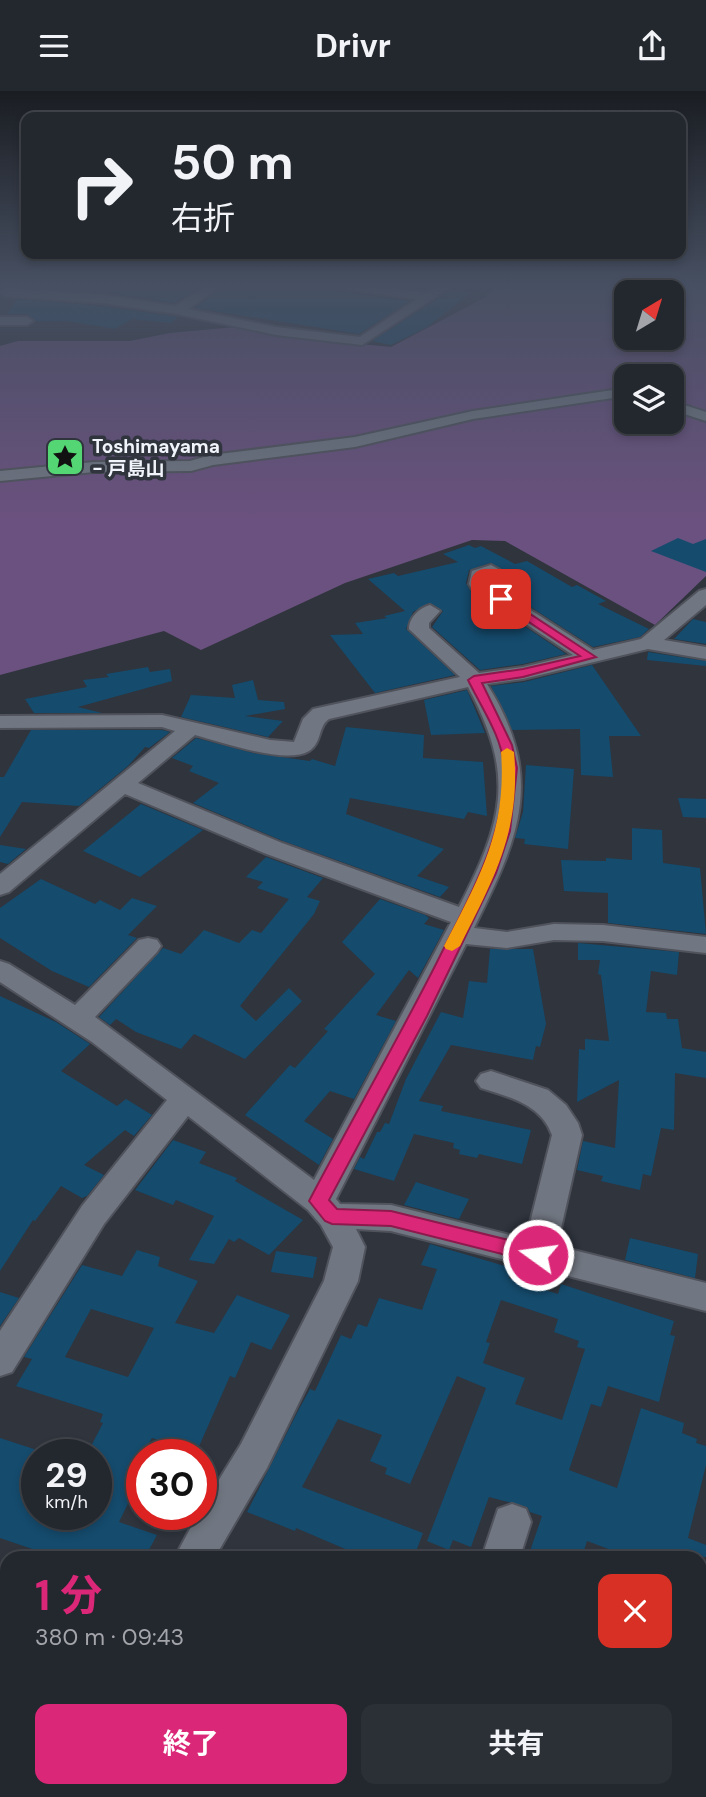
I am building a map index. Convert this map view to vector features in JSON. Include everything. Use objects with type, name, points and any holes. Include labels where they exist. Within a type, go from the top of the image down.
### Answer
[{"type":"street","points":[[0,476],[94,467],[191,466],[211,460],[355,442],[473,415],[614,393]]},
{"type":"street","points":[[684,409],[706,417]]},
{"type":"street","points":[[491,570],[478,575],[478,584],[590,657]]},
{"type":"street","points":[[648,643],[706,595]]},
{"type":"street","points":[[325,1208],[489,873],[500,841],[510,786],[506,745],[474,680],[419,629],[419,622],[430,611]]},
{"type":"street","points":[[0,722],[162,721],[270,747],[289,749],[301,747],[307,741],[314,719],[321,713],[474,680],[523,673],[648,643],[706,653]]},
{"type":"street","points":[[0,887],[191,728]]},
{"type":"street","points":[[123,785],[461,926],[508,940],[554,932],[603,933],[706,945]]},
{"type":"street","points":[[77,1019],[148,946]]},
{"type":"street","points":[[0,970],[77,1019],[186,1099],[325,1208],[349,1247],[341,1281],[254,1456],[198,1551]]},
{"type":"street","points":[[491,1081],[520,1088],[539,1097],[564,1122],[568,1135],[538,1255]]},
{"type":"street","points":[[0,1361],[93,1215],[186,1099]]},
{"type":"street","points":[[325,1208],[391,1218],[706,1297]]},
{"type":"shaded area","points":[[0,364],[706,364],[706,576],[655,625],[505,541],[472,540],[345,583],[201,650],[164,631],[0,675]]},
{"type":"building","points":[[678,538],[693,544],[706,539],[706,572],[651,551]]},
{"type":"building","points":[[469,545],[475,548],[481,546],[515,564],[527,561],[572,587],[577,585],[606,601],[598,604],[649,629],[640,637],[593,647],[490,581],[502,571],[490,563],[469,570],[466,583],[469,589],[566,654],[480,670],[432,627],[443,611],[429,603],[413,612],[406,629],[455,675],[375,693],[330,635],[363,634],[355,623],[387,618],[384,616],[405,611],[368,579],[394,573],[398,576],[458,562],[443,554]]},
{"type":"building","points":[[693,619],[706,622],[706,644],[674,639]]},
{"type":"building","points":[[648,652],[706,661],[706,666],[647,660]]},
{"type":"building","points":[[592,665],[641,736],[609,736],[613,777],[581,775],[580,729],[512,730],[491,686],[524,682]]},
{"type":"building","points":[[148,667],[150,672],[170,669],[172,681],[78,707],[102,713],[34,713],[25,699],[87,687],[83,680],[109,677],[106,674]]},
{"type":"building","points":[[253,680],[258,700],[284,702],[285,709],[245,716],[283,721],[268,737],[181,717],[191,695],[235,698],[232,685]]},
{"type":"building","points":[[467,690],[485,733],[431,735],[424,700]]},
{"type":"building","points":[[346,727],[424,735],[423,758],[483,762],[487,816],[468,812],[464,819],[350,798],[346,814],[444,849],[417,876],[449,887],[440,897],[283,841],[193,803],[219,783],[189,771],[193,766],[172,758],[196,738],[253,753],[310,761],[312,759],[335,766]]},
{"type":"building","points":[[31,730],[170,732],[149,748],[145,747],[128,766],[79,806],[22,802],[0,837],[0,777],[4,777]]},
{"type":"building","points":[[526,765],[574,769],[568,849],[524,844],[525,839],[515,838],[523,812]]},
{"type":"building","points":[[678,798],[706,799],[706,818],[683,817]]},
{"type":"building","points":[[141,804],[203,830],[140,877],[83,851]]},
{"type":"building","points":[[632,828],[662,830],[663,863],[700,868],[706,934],[608,923],[608,893],[564,891],[561,860],[632,860]]},
{"type":"building","points":[[0,845],[26,849],[8,864],[0,862]]},
{"type":"building","points":[[266,857],[323,878],[307,897],[320,901],[314,914],[240,1006],[256,1021],[289,988],[302,1001],[245,1059],[194,1034],[181,1049],[136,1032],[116,1019],[110,1025],[99,1017],[163,948],[181,954],[204,930],[239,943],[252,930],[261,933],[289,899],[257,888],[263,882],[246,877]]},
{"type":"building","points":[[41,879],[95,904],[100,900],[120,910],[132,898],[157,906],[128,935],[137,938],[89,987],[52,971],[0,938],[0,908]]},
{"type":"building","points":[[380,899],[425,915],[429,918],[424,924],[444,930],[418,978],[409,970],[376,1015],[396,1021],[354,1099],[330,1091],[304,1121],[333,1139],[319,1165],[245,1115],[290,1065],[295,1068],[328,1031],[324,1029],[375,974],[342,942]]},
{"type":"building","points":[[578,943],[679,952],[677,975],[651,971],[646,1012],[666,1013],[667,1019],[678,1019],[682,1048],[706,1052],[706,1078],[675,1073],[674,1130],[661,1128],[651,1176],[643,1174],[640,1190],[601,1181],[603,1176],[577,1170],[583,1141],[615,1148],[619,1080],[577,1102],[579,1049],[585,1050],[585,1039],[609,1041],[601,975],[598,974],[600,960],[578,960]]},
{"type":"building","points":[[490,949],[533,949],[546,1024],[540,1047],[536,1046],[533,1060],[451,1045],[419,1101],[443,1106],[441,1111],[531,1130],[522,1164],[479,1154],[477,1158],[459,1154],[460,1150],[453,1148],[454,1143],[414,1134],[394,1181],[354,1169],[360,1157],[364,1159],[377,1132],[380,1132],[385,1123],[389,1124],[406,1079],[441,1012],[463,1018],[469,981],[487,983]]},
{"type":"building","points":[[0,996],[56,1022],[90,1044],[61,1071],[117,1106],[126,1099],[152,1115],[134,1136],[125,1130],[84,1165],[104,1175],[87,1196],[82,1198],[61,1186],[35,1221],[33,1220],[0,1271]]},
{"type":"building","points":[[173,1140],[206,1152],[199,1163],[237,1178],[235,1181],[303,1220],[269,1255],[239,1238],[234,1242],[229,1239],[214,1264],[189,1260],[214,1216],[176,1200],[173,1205],[135,1190]]},
{"type":"building","points":[[416,1182],[469,1199],[459,1219],[404,1205]]},
{"type":"building","points":[[630,1238],[698,1254],[695,1278],[625,1260]]},
{"type":"building","points":[[430,1244],[512,1268],[509,1278],[558,1294],[561,1284],[674,1321],[670,1335],[675,1336],[659,1402],[608,1386],[601,1407],[591,1404],[569,1470],[617,1488],[641,1408],[684,1423],[682,1433],[697,1439],[696,1443],[706,1446],[706,1465],[688,1538],[706,1545],[706,1551],[614,1551],[587,1541],[584,1551],[530,1551],[542,1516],[530,1512],[527,1507],[489,1497],[471,1547],[453,1540],[449,1550],[427,1541],[486,1388],[457,1376],[410,1484],[385,1474],[387,1468],[370,1461],[382,1435],[338,1419],[302,1487],[423,1533],[416,1551],[350,1551],[296,1528],[295,1531],[247,1512],[310,1389],[315,1391],[341,1335],[351,1339],[358,1324],[367,1327],[379,1298],[422,1310],[437,1269],[421,1265]],"holes":[[[501,1300],[558,1319],[554,1332],[579,1341],[577,1347],[585,1349],[562,1420],[515,1404],[525,1378],[483,1363],[490,1343],[486,1342]]]},
{"type":"building","points":[[137,1250],[160,1257],[158,1266],[198,1281],[175,1323],[214,1333],[237,1295],[290,1315],[271,1350],[251,1342],[235,1378],[230,1376],[202,1439],[126,1439],[126,1508],[119,1522],[126,1524],[126,1530],[142,1530],[157,1535],[148,1551],[38,1551],[0,1538],[0,1438],[21,1445],[21,1530],[112,1530],[112,1439],[95,1439],[103,1423],[100,1422],[103,1414],[16,1386],[32,1359],[24,1357],[82,1265],[122,1276]],"holes":[[[91,1309],[154,1328],[128,1377],[65,1357]]]},
{"type":"building","points":[[276,1251],[317,1257],[313,1278],[271,1272]]},
{"type":"building","points":[[0,1292],[19,1298],[0,1326]]},
{"type":"slow traffic","points":[[452,946],[489,873],[503,831],[510,786],[507,752]]},
{"type":"place","name":"Toshimayama - 戸島山","points":[[65,457]]},
{"type":"route","points":[[501,599],[590,657],[523,673],[474,680],[506,745],[510,786],[503,831],[489,873],[418,1016],[319,1201],[332,1216],[391,1218],[538,1255]]}]
